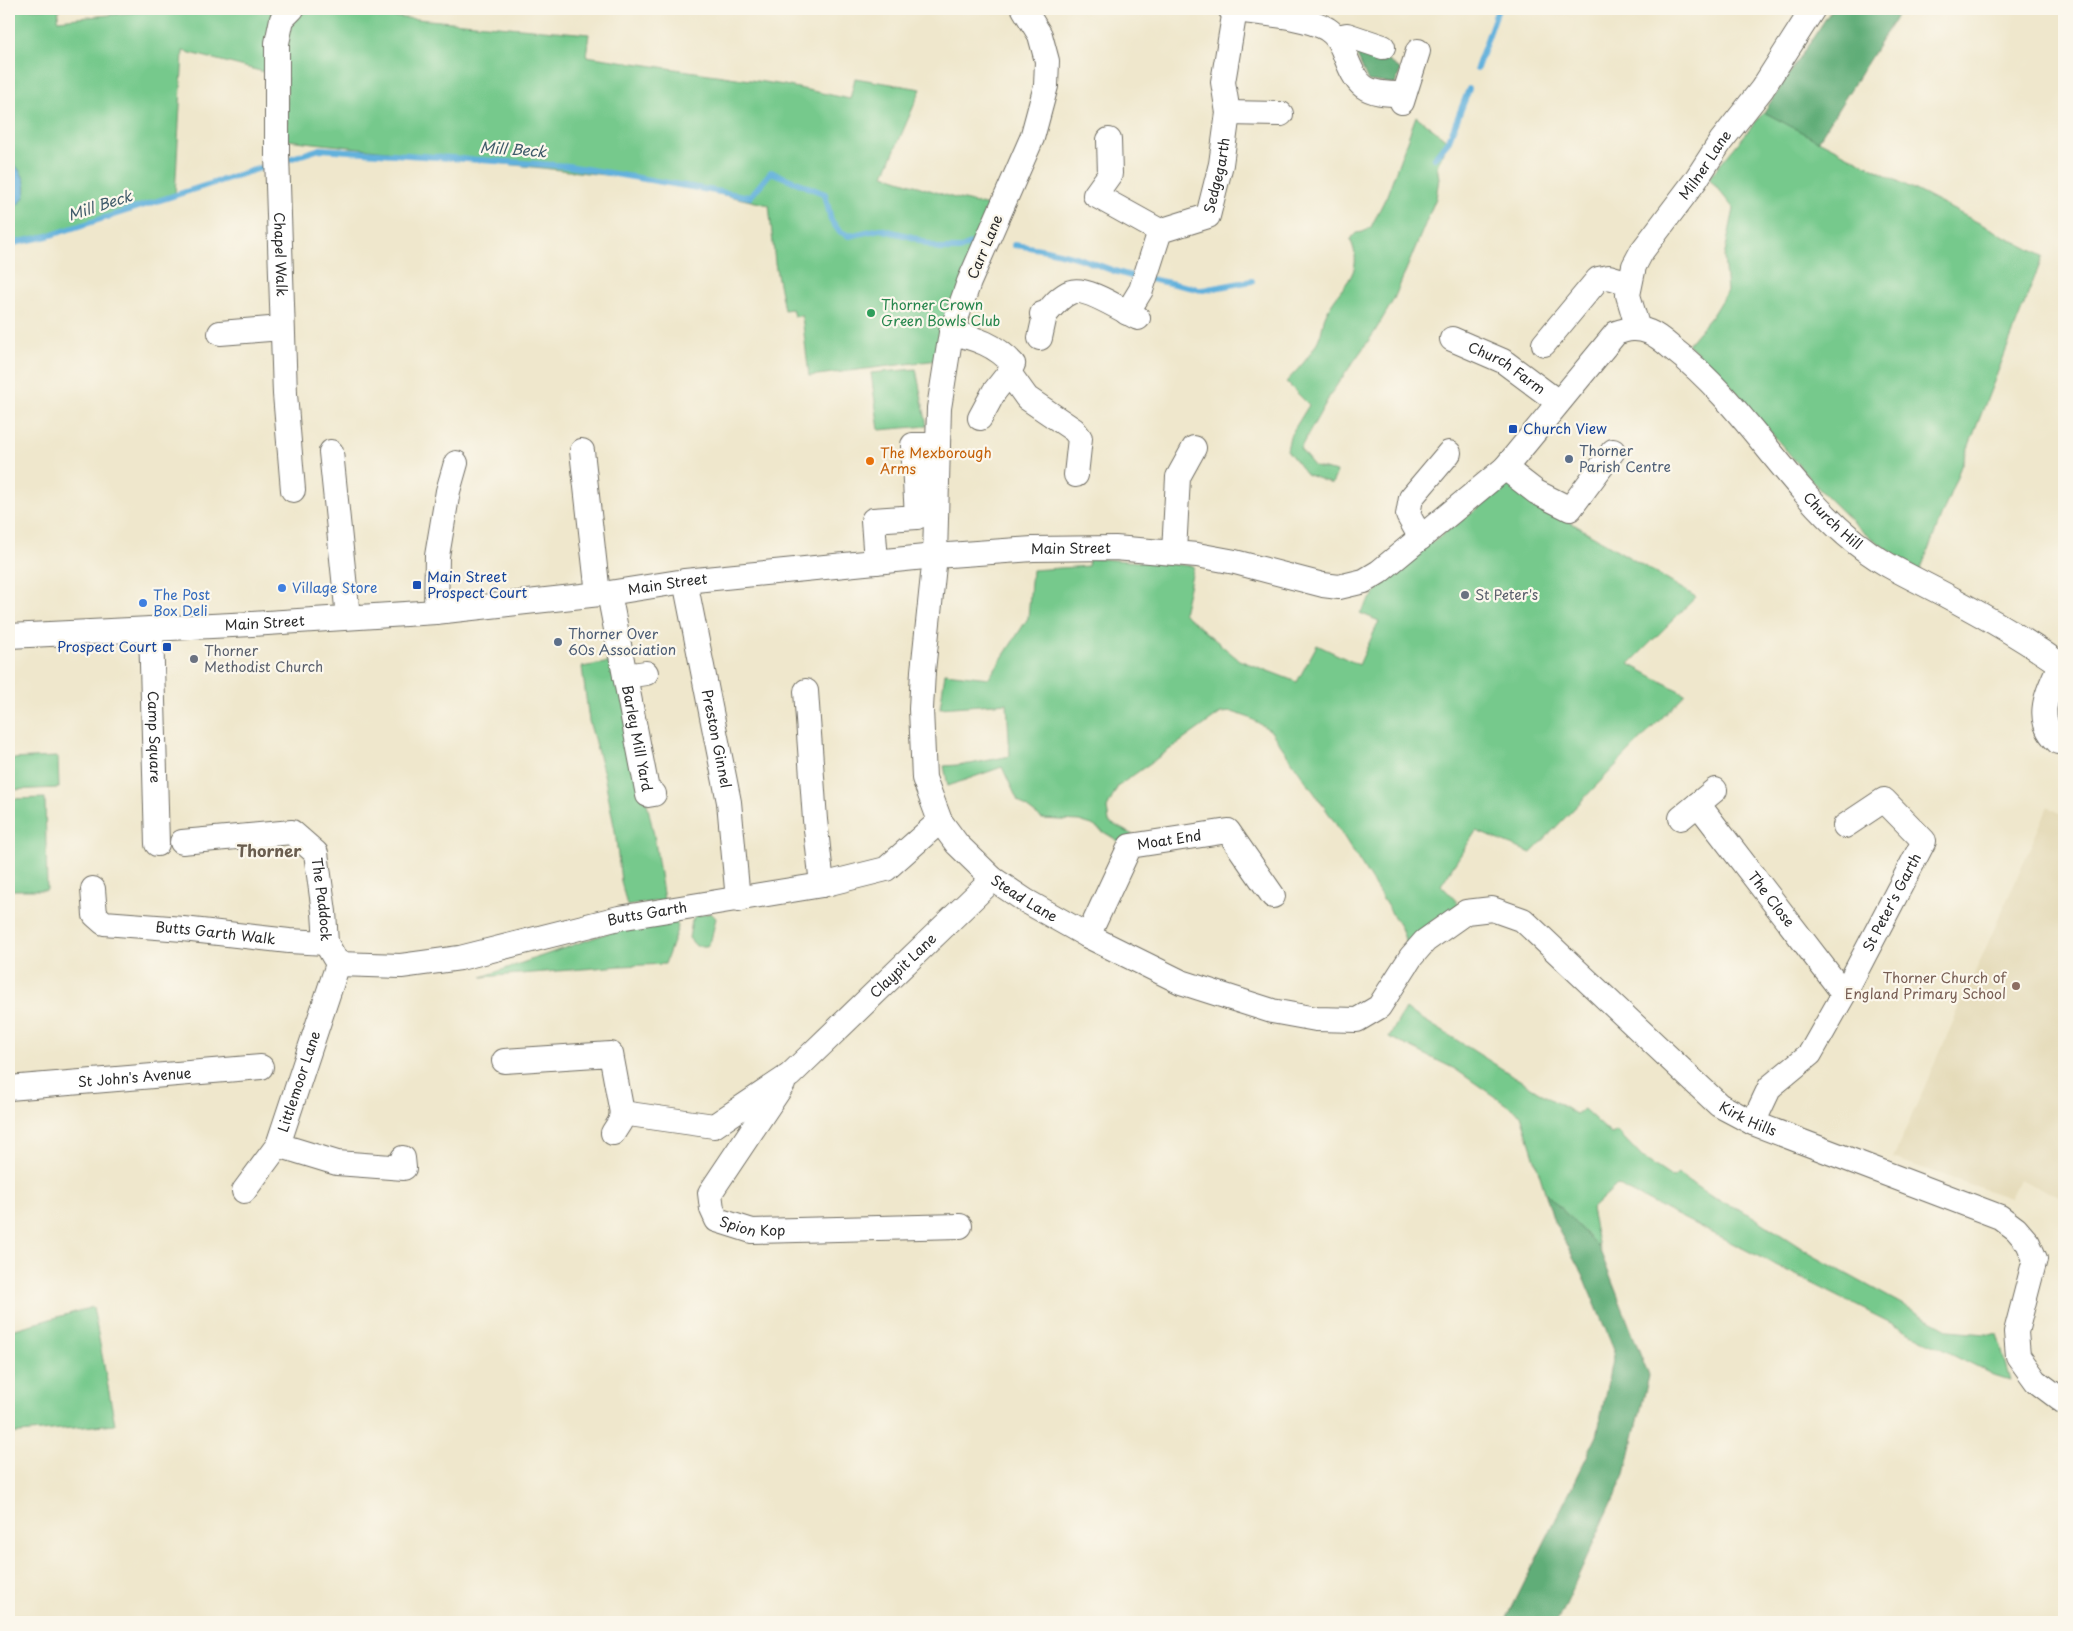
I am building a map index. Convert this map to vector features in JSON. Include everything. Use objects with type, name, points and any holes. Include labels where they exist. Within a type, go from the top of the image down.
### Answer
[{"type":"street","name":"Carr Lane","points":[[935,556],[940,408],[951,333],[969,282],[1032,138],[1046,86],[1047,61],[1040,35],[1024,9]]},
{"type":"street","points":[[1232,9],[1311,15],[1337,37],[1351,72],[1368,90],[1379,94],[1403,98],[1418,51]]},
{"type":"street","name":"Sedgegarth","points":[[1160,231],[1208,216],[1222,164],[1228,114],[1223,82],[1232,9]]},
{"type":"street","name":"Milner Lane","points":[[1638,329],[1628,295],[1634,266],[1642,251],[1695,181],[1721,141],[1762,90],[1813,9]]},
{"type":"street","name":"Chapel Walk","points":[[287,14],[277,43],[277,162],[285,394],[293,490]]},
{"type":"street","points":[[1337,37],[1347,35],[1383,47]]},
{"type":"street","points":[[1228,114],[1281,114]]},
{"type":"street","points":[[1042,322],[1065,295],[1076,290],[1088,293],[1133,316],[1160,231],[1095,195],[1110,174],[1109,140]]},
{"type":"street","points":[[1544,344],[1598,279],[1609,277],[1629,283]]},
{"type":"street","points":[[220,332],[282,328]]},
{"type":"street","points":[[1449,453],[1416,491],[1408,506],[1411,522],[1421,538],[1506,468],[1616,333],[1627,329],[1638,329]]},
{"type":"street","name":"Church Hill","points":[[1638,329],[1650,332],[1688,360],[1714,386],[1828,519],[1852,540],[1886,564],[1957,601],[2028,642],[2062,665]]},
{"type":"street","points":[[951,333],[977,339],[1003,353],[1013,364],[1009,373],[994,392],[980,418]]},
{"type":"street","name":"Church Farm","points":[[1452,339],[1503,361],[1558,402]]},
{"type":"street","points":[[1009,373],[1027,398],[1074,430],[1080,438],[1076,475]]},
{"type":"street","points":[[876,562],[873,520],[917,517],[913,445],[938,445]]},
{"type":"street","points":[[1174,552],[1178,477],[1194,448]]},
{"type":"street","name":"Barley Mill Yard","points":[[582,451],[604,594],[636,674],[648,795],[654,794]]},
{"type":"street","points":[[1506,468],[1536,492],[1570,509],[1613,451]]},
{"type":"street","points":[[331,452],[348,617]]},
{"type":"street","points":[[436,612],[437,556],[448,491],[456,464]]},
{"type":"street","name":"Main Street","points":[[9,636],[436,612],[604,594],[685,581],[935,556],[1033,549],[1115,548],[1174,552],[1235,562],[1322,585],[1339,587],[1364,581],[1379,572],[1421,538]]},
{"type":"street","name":"Stead Lane","points":[[935,556],[921,709],[924,778],[940,820],[957,844],[993,879],[1026,900],[1088,936],[1182,982],[1272,1011],[1316,1019],[1357,1020],[1379,1007]]},
{"type":"street","name":"Preston Ginnel","points":[[685,581],[729,802],[738,900]]},
{"type":"street","name":"Camp Square","points":[[151,629],[157,844]]},
{"type":"street","points":[[2058,742],[2049,734],[2044,723],[2044,708],[2062,665]]},
{"type":"street","points":[[806,691],[815,820],[822,885]]},
{"type":"street","name":"St Peter's Garth","points":[[1753,1123],[1770,1087],[1810,1054],[1844,994],[1924,841],[1884,800],[1845,826]]},
{"type":"street","name":"The Close","points":[[1698,804],[1844,994]]},
{"type":"street","name":"Butts Garth","points":[[338,964],[401,966],[460,958],[619,918],[822,885],[886,869],[940,820]]},
{"type":"street","name":"Moat End","points":[[1088,936],[1130,846],[1228,831],[1273,896]]},
{"type":"street","name":"The Paddock","points":[[182,842],[292,832],[316,853],[326,943],[338,964]]},
{"type":"street","name":"Claypit Lane","points":[[790,1075],[993,879]]},
{"type":"street","name":"Butts Garth Walk","points":[[93,889],[96,915],[104,922],[183,929],[289,942],[326,943]]},
{"type":"street","name":"Kirk Hills","points":[[1379,1007],[1411,957],[1425,942],[1466,912],[1492,910],[1524,920],[1719,1105],[1753,1123],[2000,1217],[2016,1229],[2028,1242],[2035,1259],[2016,1332],[2018,1356],[2036,1382],[2064,1402]]},
{"type":"street","name":"Littlemoor Lane","points":[[244,1191],[278,1145],[338,964]]},
{"type":"street","points":[[504,1061],[611,1054],[618,1123],[714,1126],[790,1075]]},
{"type":"street","name":"St John's Avenue","points":[[9,1088],[261,1067]]},
{"type":"street","name":"Spion Kop","points":[[790,1075],[710,1193],[712,1209],[716,1220],[752,1231],[960,1226]]},
{"type":"street","points":[[278,1145],[337,1163],[404,1168],[403,1158]]},
{"type":"shaded area","name":"Thorner Church of England Primary School","points":[[2048,807],[2064,815],[2064,1199],[2019,1179],[2010,1198],[1893,1158]]},
{"type":"green space","points":[[9,9],[59,9],[58,20],[170,9],[302,9],[589,34],[586,56],[784,85],[850,99],[855,78],[921,89],[884,175],[951,197],[993,207],[938,360],[809,376],[802,316],[794,316],[792,309],[784,310],[775,263],[769,205],[660,181],[287,140],[287,78],[183,51],[175,195],[48,236],[9,244]]},
{"type":"green space","points":[[1832,9],[1901,9],[1818,141],[1764,112]]},
{"type":"green space","points":[[1351,42],[1382,57],[1401,70],[1395,84],[1368,81]]},
{"type":"green space","points":[[1764,112],[2043,256],[1920,571],[1864,533],[1820,490],[1723,376],[1688,344],[1711,317],[1727,291],[1724,257],[1734,209],[1709,178]]},
{"type":"green space","points":[[1416,116],[1448,141],[1437,166],[1439,178],[1436,198],[1394,299],[1374,333],[1332,392],[1300,449],[1315,467],[1337,472],[1332,484],[1306,474],[1287,450],[1290,436],[1309,405],[1286,382],[1315,347],[1321,333],[1324,318],[1331,304],[1353,271],[1355,262],[1354,251],[1350,239],[1356,233],[1363,232],[1371,227],[1387,195]]},
{"type":"green space","points":[[916,369],[927,426],[879,430],[871,373]]},
{"type":"green space","points":[[1513,479],[1565,519],[1696,597],[1629,664],[1685,694],[1531,853],[1476,831],[1441,885],[1460,905],[1431,922],[1407,945],[1401,928],[1334,821],[1270,730],[1250,718],[1232,712],[1221,713],[1118,786],[1107,808],[1109,822],[1133,835],[1120,842],[1092,825],[1079,821],[1042,819],[1018,801],[1002,767],[948,786],[944,766],[970,764],[1010,756],[1007,703],[940,708],[945,673],[989,678],[1028,618],[1032,570],[1088,566],[1089,558],[1194,566],[1183,613],[1239,660],[1297,682],[1317,645],[1359,665],[1379,621],[1360,613],[1376,592],[1413,557],[1474,512]]},
{"type":"green space","points":[[616,661],[654,835],[664,900],[627,906],[621,881],[615,831],[604,774],[589,721],[582,667]]},
{"type":"green space","points":[[58,757],[59,788],[9,790],[9,759]]},
{"type":"green space","points":[[45,798],[47,890],[9,890],[9,799]]},
{"type":"green space","points":[[711,913],[716,918],[711,940],[707,946],[696,946],[689,938],[692,921],[695,916]]},
{"type":"green space","points":[[675,918],[678,927],[665,964],[482,977],[616,930]]},
{"type":"green space","points":[[1405,1009],[1576,1114],[1584,1109],[1611,1134],[1617,1131],[1643,1158],[1673,1178],[1678,1174],[1712,1197],[1749,1214],[1812,1255],[1949,1330],[1997,1334],[2010,1380],[1994,1375],[1617,1185],[1591,1209],[1599,1248],[1545,1192],[1521,1115],[1455,1069],[1389,1037]]},
{"type":"green space","points":[[1545,1192],[1599,1248],[1649,1376],[1625,1474],[1557,1622],[1505,1622],[1597,1436],[1614,1350],[1583,1275],[1554,1222]]},
{"type":"green space","points":[[93,1307],[115,1424],[9,1434],[9,1329],[15,1329]]},
{"type":"water","points":[[9,161],[20,172],[26,186],[22,200],[17,205],[9,208]]},
{"type":"waterway","name":"Mill Beck","points":[[1477,68],[1498,9]]},
{"type":"waterway","name":"Mill Beck","points":[[1434,158],[1449,140],[1469,89]]},
{"type":"waterway","name":"Mill Beck","points":[[283,161],[320,149],[568,166],[750,197],[771,172],[825,194],[831,220],[839,231],[849,236],[880,229],[912,237],[939,249],[959,249],[978,241]]},
{"type":"waterway","name":"Mill Beck","points":[[9,244],[48,236],[273,164]]},
{"type":"waterway","points":[[1014,245],[1067,255],[1140,278]]},
{"type":"waterway","points":[[1150,279],[1203,290],[1252,281]]},
{"type":"place","name":"Thorner Crown Green Bowls Club","points":[[871,313]]},
{"type":"place","name":"Church View","points":[[1513,429]]},
{"type":"place","name":"Thorner Parish Centre","points":[[1569,459]]},
{"type":"place","name":"The Mexborough Arms","points":[[870,461]]},
{"type":"place","name":"Main Street Prospect Court","points":[[417,585]]},
{"type":"place","name":"Village Store","points":[[282,588]]},
{"type":"place","name":"St Peter's","points":[[1465,595]]},
{"type":"place","name":"The Post Box Deli","points":[[143,603]]},
{"type":"place","name":"Thorner Over 60s Association","points":[[558,642]]},
{"type":"place","name":"Prospect Court","points":[[167,647]]},
{"type":"place","name":"Thorner Methodist Church","points":[[194,659]]},
{"type":"place","name":"Thorner Church of England Primary School","points":[[2016,986]]},
{"type":"district","name":"Thorner","points":[[269,851]]}]
